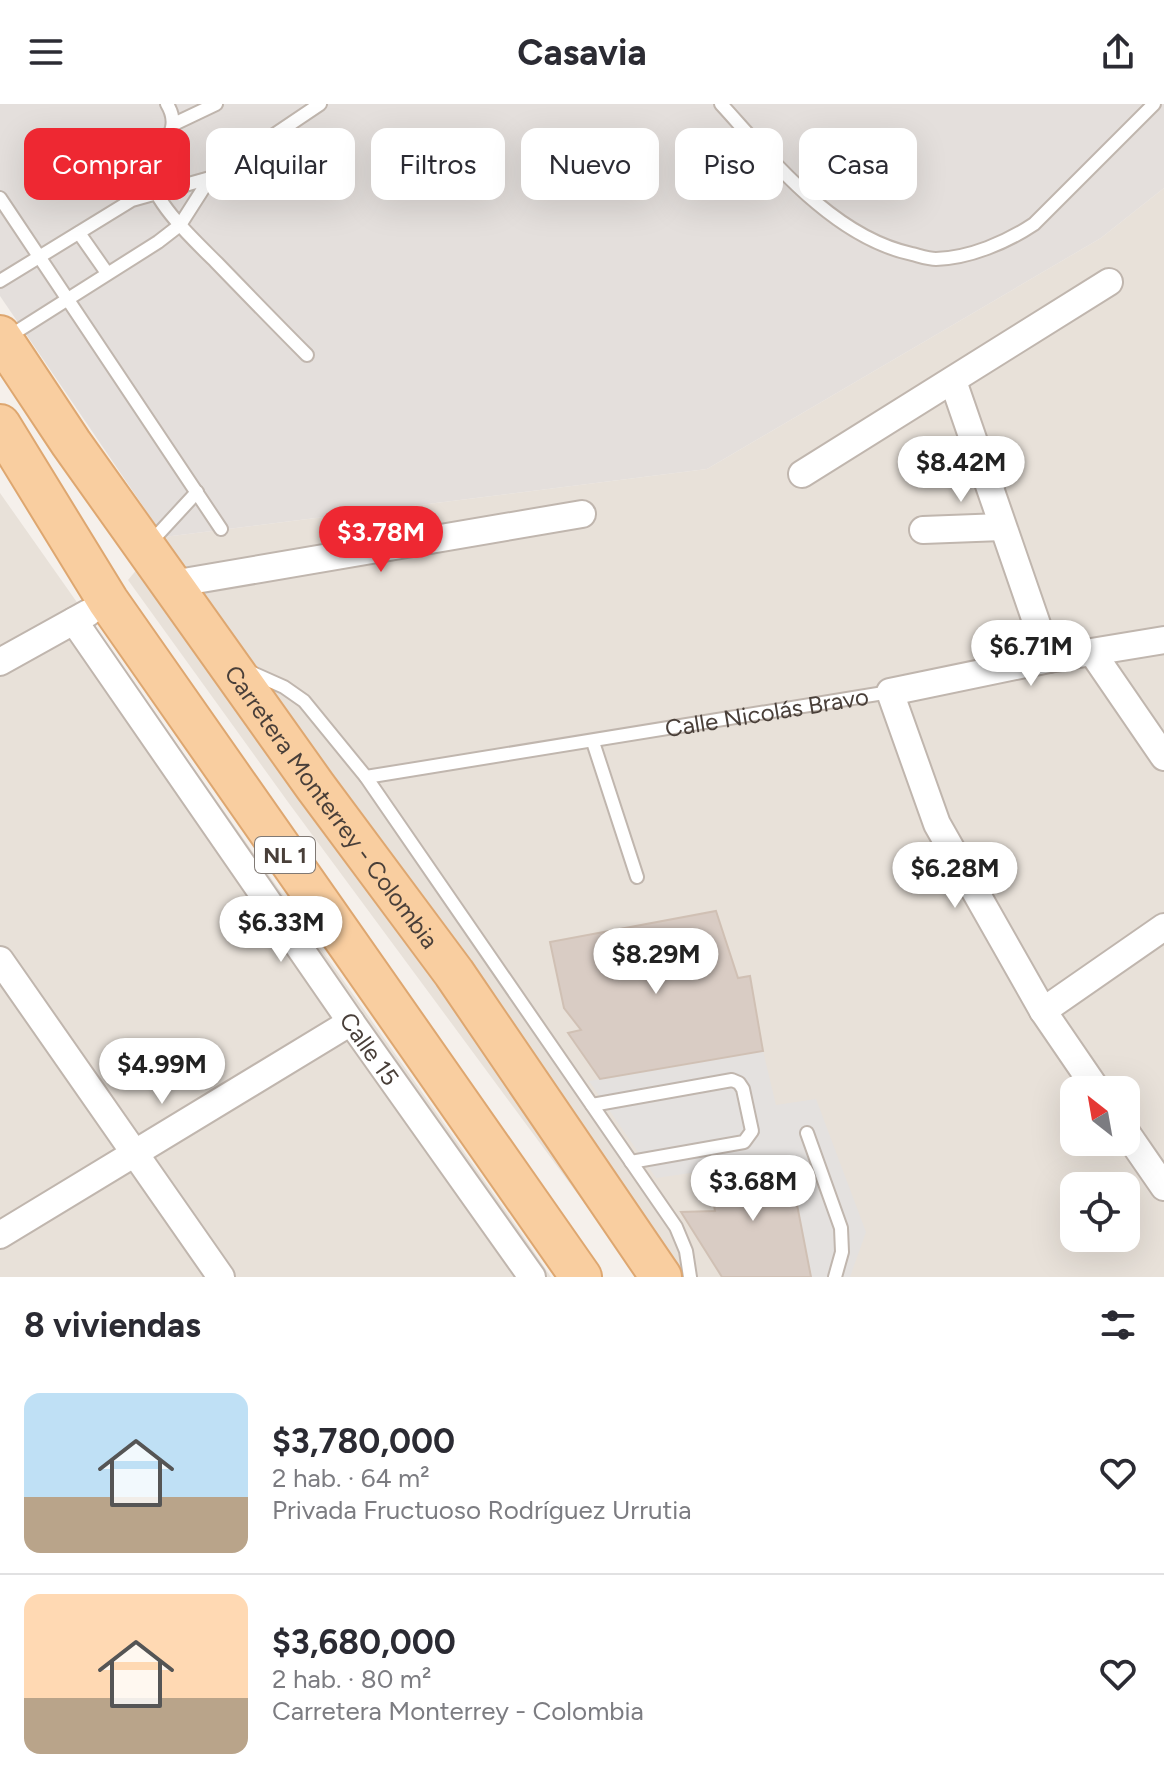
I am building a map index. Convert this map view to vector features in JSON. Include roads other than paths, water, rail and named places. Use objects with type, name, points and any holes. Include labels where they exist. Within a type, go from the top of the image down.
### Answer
[{"type":"main road","name":"Carretera Monterrey - Colombia","points":[[1,340],[146,548],[454,973],[661,1277]]},
{"type":"main road","name":"NL 1","points":[[0,425],[108,601],[581,1277]]},
{"type":"street","points":[[802,474],[1109,282]]},
{"type":"street","points":[[953,381],[1049,659]]},
{"type":"street","points":[[172,584],[582,514]]},
{"type":"street","points":[[923,530],[1002,527]]},
{"type":"street","points":[[0,662],[108,601]]},
{"type":"street","name":"Calle 15","points":[[74,621],[351,1022],[532,1277]]},
{"type":"street","name":"Calle Nicolás Bravo","points":[[890,692],[1049,659],[1164,640]]},
{"type":"street","points":[[1092,652],[1164,757]]},
{"type":"street","points":[[890,692],[937,824],[1043,1011],[1087,1076]]},
{"type":"street","points":[[1043,1011],[1164,927]]},
{"type":"street","points":[[0,960],[221,1277]]},
{"type":"street","points":[[0,1235],[351,1022]]},
{"type":"street","points":[[1140,1152],[1164,1187]]},
{"type":"lane","points":[[167,104],[172,112],[173,128]]},
{"type":"lane","points":[[174,124],[216,104]]},
{"type":"lane","points":[[291,104],[301,117]]},
{"type":"lane","points":[[285,128],[320,104]]},
{"type":"lane","points":[[721,104],[782,170],[850,229],[892,250],[935,259],[973,252],[1012,239],[1034,224],[1154,104]]},
{"type":"lane","points":[[1132,104],[1143,115]]},
{"type":"lane","points":[[1,340],[180,225],[206,184]]},
{"type":"lane","points":[[0,198],[221,529]]},
{"type":"lane","points":[[0,281],[132,200]]},
{"type":"lane","points":[[162,200],[180,225],[307,355]]},
{"type":"lane","points":[[79,233],[107,273]]},
{"type":"lane","points":[[146,548],[197,492]]},
{"type":"lane","points":[[228,662],[284,687],[304,701],[366,777],[676,1227],[686,1251],[690,1277]]},
{"type":"lane","name":"Calle Nicolás Bravo","points":[[366,777],[890,692]]},
{"type":"lane","points":[[593,742],[637,877]]},
{"type":"lane","points":[[592,1105],[732,1080],[739,1083],[752,1131],[744,1142],[631,1162]]},
{"type":"lane","points":[[807,1133],[841,1228],[842,1252],[835,1277]]}]
